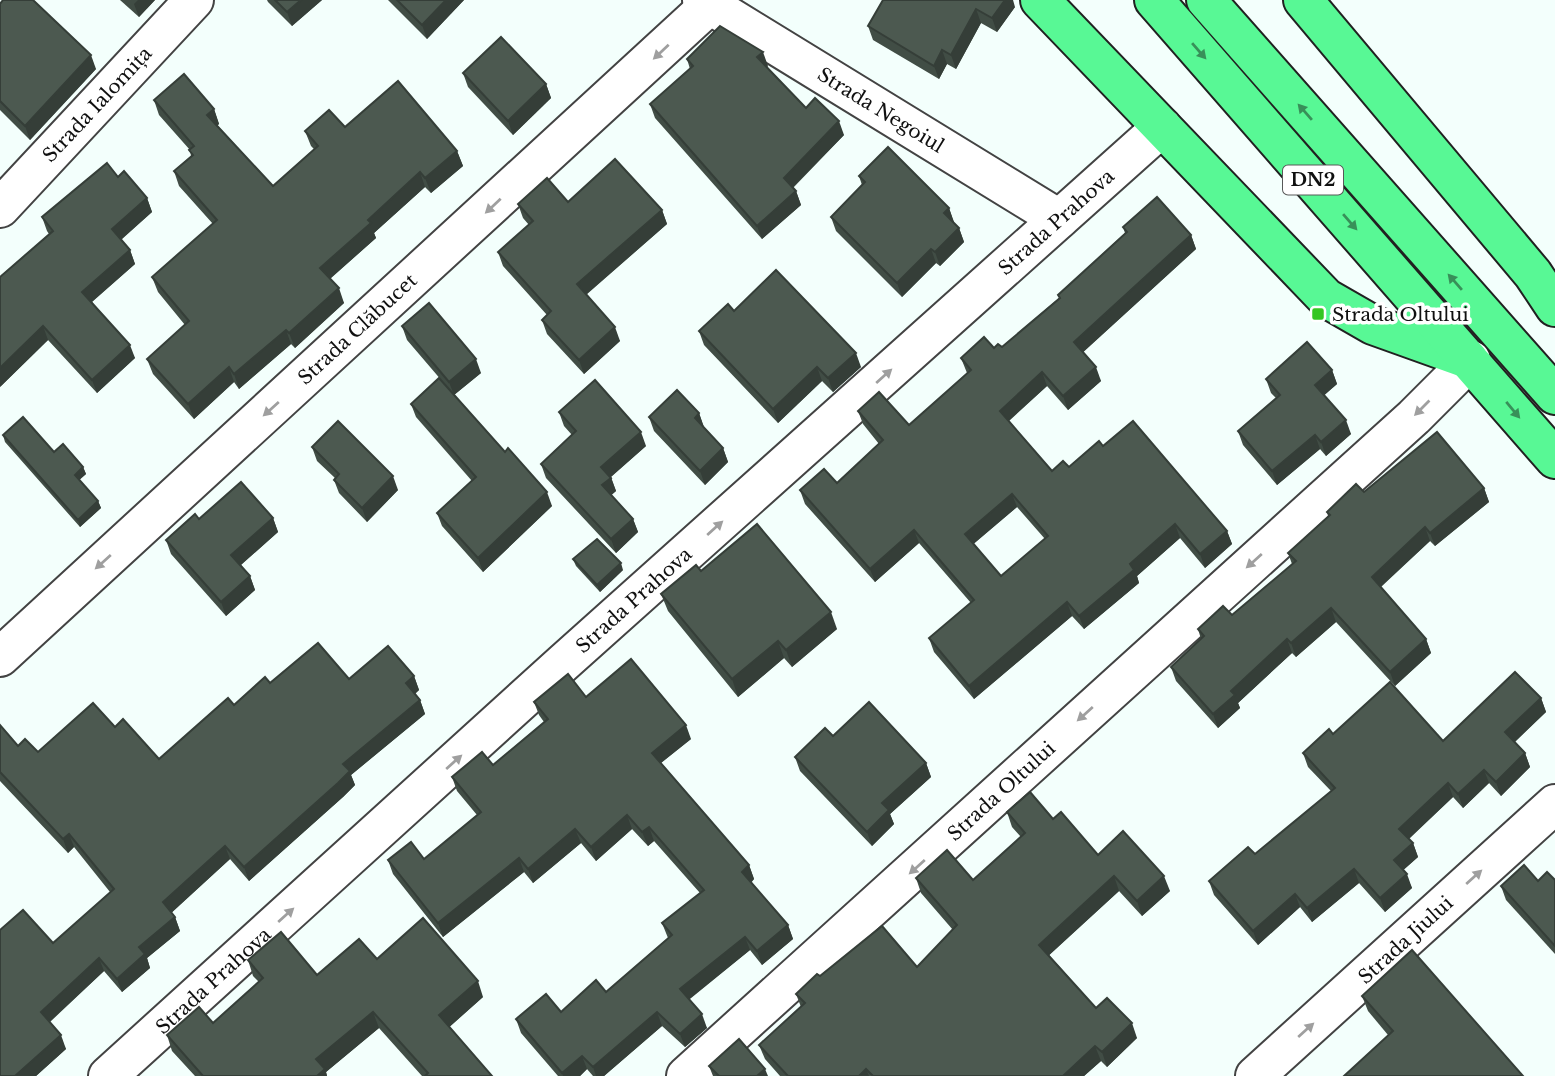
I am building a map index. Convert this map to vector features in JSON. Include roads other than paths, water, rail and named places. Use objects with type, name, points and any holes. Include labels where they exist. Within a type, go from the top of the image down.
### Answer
[{"type":"highway","points":[[1040,0],[1326,298],[1373,325],[1471,360]]},
{"type":"highway","name":"DN2","points":[[1154,0],[1555,459]]},
{"type":"highway","name":"DN2","points":[[1206,0],[1555,395]]},
{"type":"highway","points":[[1303,0],[1533,274],[1555,307]]},
{"type":"street","name":"Strada Ialomița","points":[[0,208],[194,0]]},
{"type":"street","name":"Strada Negoiul","points":[[709,2],[1059,219]]},
{"type":"street","name":"Strada Clăbucet","points":[[0,657],[709,2]]},
{"type":"street","name":"Strada Prahova","points":[[108,1076],[1161,127]]},
{"type":"street","name":"Strada Oltului","points":[[686,1076],[1383,445],[1471,360]]},
{"type":"street","name":"Strada Jiului","points":[[1255,1076],[1555,804]]},
{"type":"place","name":"Strada Oltului","points":[[1318,314]]}]
